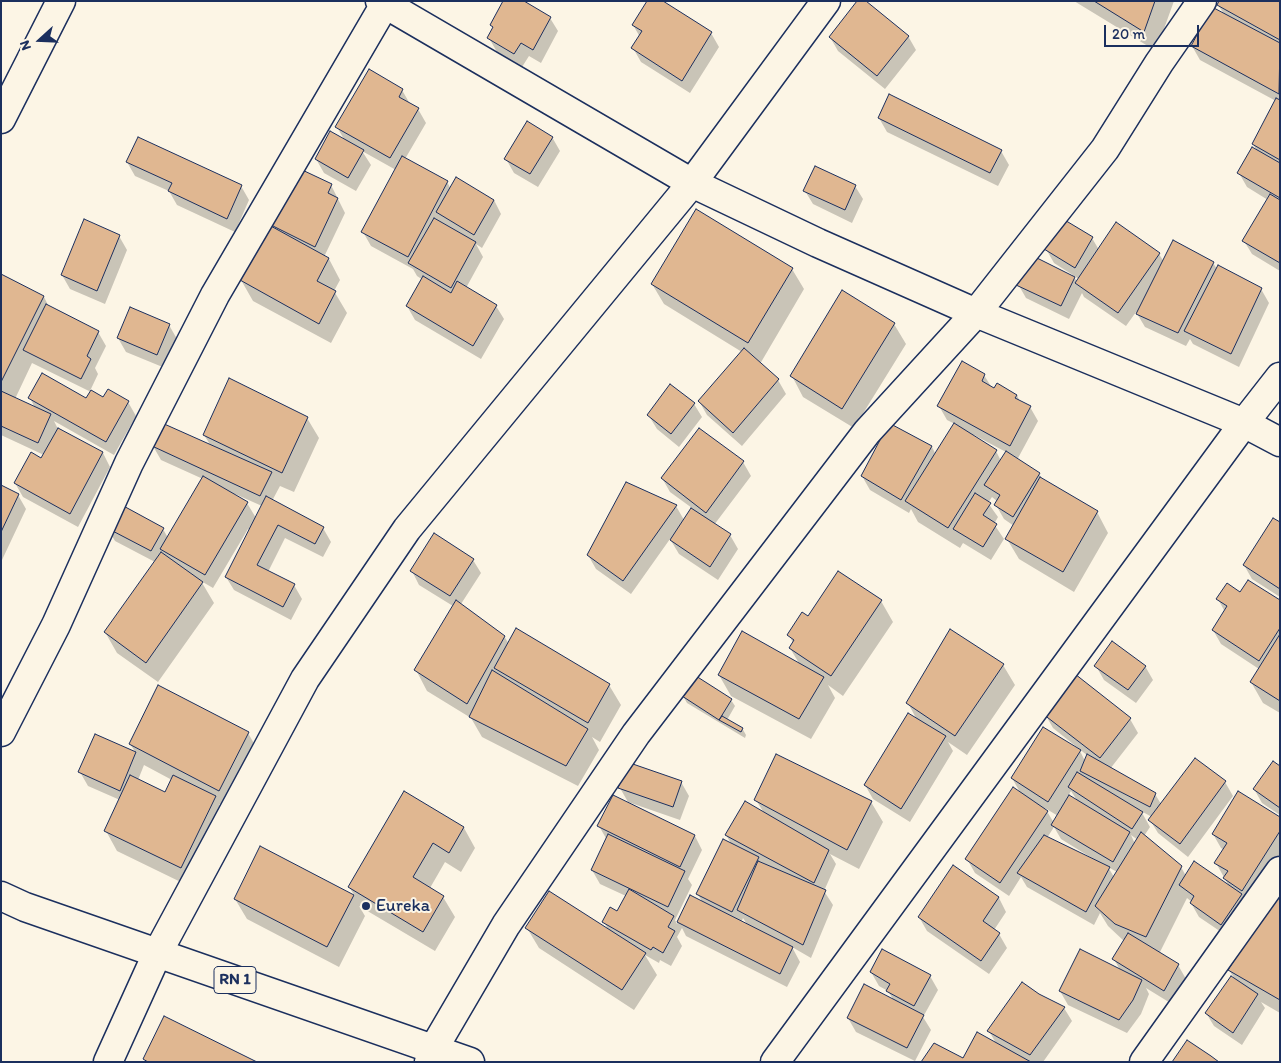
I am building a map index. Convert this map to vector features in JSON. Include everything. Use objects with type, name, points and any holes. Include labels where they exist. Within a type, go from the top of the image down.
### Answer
[{"type":"main road","points":[[1,119],[61,1]]},
{"type":"main road","points":[[108,1062],[157,954],[305,679],[407,530],[692,183],[826,1]]},
{"type":"main road","points":[[431,1055],[506,925],[636,734],[867,432],[976,313],[1105,149],[1202,1]]},
{"type":"main road","points":[[1,732],[56,625],[129,463],[215,295],[382,3],[413,10],[692,183],[818,243],[976,313],[1244,423],[1280,442]]},
{"type":"main road","points":[[775,1062],[1244,423],[1280,377]]},
{"type":"main road","points":[[1144,1062],[1280,870]]},
{"type":"main road","name":"RN 1","points":[[1,896],[25,907],[431,1055],[470,1062]]},
{"type":"building","points":[[503,1],[524,1],[551,17],[533,50],[521,43],[514,54],[487,38],[493,27],[490,25]]},
{"type":"building","points":[[647,1],[663,1],[712,32],[682,81],[631,48],[642,31],[632,25]]},
{"type":"building","points":[[857,1],[866,1],[909,36],[877,76],[829,37]]},
{"type":"building","points":[[1094,1],[1155,1],[1144,32]]},
{"type":"building","points":[[1219,1],[1280,1],[1280,40],[1217,5]]},
{"type":"building","points":[[1212,7],[1280,43],[1279,94],[1191,46]]},
{"type":"building","points":[[369,69],[403,89],[399,97],[419,108],[390,158],[335,127]]},
{"type":"building","points":[[889,94],[1002,150],[990,173],[878,118]]},
{"type":"building","points":[[1276,98],[1280,100],[1280,160],[1252,144]]},
{"type":"building","points":[[527,121],[553,137],[530,174],[504,159]]},
{"type":"building","points":[[330,131],[364,150],[348,178],[315,159]]},
{"type":"building","points":[[138,137],[242,185],[227,219],[168,191],[172,183],[126,162]]},
{"type":"building","points":[[1252,147],[1280,163],[1280,198],[1237,173]]},
{"type":"building","points":[[402,156],[448,181],[408,257],[361,232]]},
{"type":"building","points":[[815,166],[856,185],[845,210],[803,191]]},
{"type":"building","points":[[298,168],[332,184],[328,193],[338,198],[315,247],[271,225]]},
{"type":"building","points":[[456,177],[494,200],[474,235],[436,212]]},
{"type":"building","points":[[1270,194],[1280,200],[1280,263],[1242,241]]},
{"type":"building","points":[[696,209],[793,268],[748,343],[651,284]]},
{"type":"building","points":[[434,218],[476,242],[451,288],[408,263]]},
{"type":"building","points":[[84,219],[120,235],[97,291],[61,275]]},
{"type":"building","points":[[1063,219],[1093,237],[1075,268],[1044,249]]},
{"type":"building","points":[[1116,222],[1160,253],[1118,313],[1075,283]]},
{"type":"building","points":[[269,225],[329,258],[317,281],[336,291],[319,324],[240,280]]},
{"type":"building","points":[[1173,240],[1214,262],[1178,333],[1136,314]]},
{"type":"building","points":[[1031,255],[1075,277],[1061,306],[1016,285]]},
{"type":"building","points":[[1218,265],[1262,288],[1231,354],[1184,331]]},
{"type":"building","points":[[1,274],[44,296],[1,382]]},
{"type":"building","points":[[423,276],[451,293],[457,281],[497,305],[473,346],[406,306]]},
{"type":"building","points":[[842,290],[895,323],[842,409],[790,376]]},
{"type":"building","points":[[46,304],[99,331],[87,356],[91,359],[81,379],[23,350]]},
{"type":"building","points":[[130,307],[170,324],[157,355],[117,338]]},
{"type":"building","points":[[744,348],[779,379],[733,433],[698,401]]},
{"type":"building","points":[[962,361],[985,374],[982,381],[994,388],[997,383],[1017,395],[1015,398],[1031,406],[1010,446],[937,406]]},
{"type":"building","points":[[42,373],[86,398],[91,390],[103,397],[108,389],[129,401],[106,442],[28,398]]},
{"type":"building","points":[[229,378],[308,417],[282,473],[203,435]]},
{"type":"building","points":[[670,384],[695,403],[671,434],[647,415]]},
{"type":"building","points":[[1,391],[51,414],[38,443],[1,426]]},
{"type":"building","points":[[162,423],[272,472],[260,496],[152,446]]},
{"type":"building","points":[[889,423],[932,446],[901,500],[861,476]]},
{"type":"building","points":[[954,423],[997,450],[948,528],[905,501]]},
{"type":"building","points":[[58,428],[103,452],[70,514],[14,483],[31,452],[41,458]]},
{"type":"building","points":[[699,428],[744,461],[706,513],[661,478]]},
{"type":"building","points":[[1006,451],[1040,473],[1013,517],[994,505],[1000,495],[984,485]]},
{"type":"building","points":[[203,476],[248,502],[205,575],[160,549]]},
{"type":"building","points":[[1040,477],[1098,511],[1063,572],[1005,539]]},
{"type":"building","points":[[626,482],[677,505],[623,581],[587,555]]},
{"type":"building","points":[[1,485],[19,494],[1,532]]},
{"type":"building","points":[[975,493],[991,503],[983,515],[997,524],[983,547],[953,529]]},
{"type":"building","points":[[266,496],[324,527],[315,544],[278,525],[257,565],[295,584],[283,607],[225,577]]},
{"type":"building","points":[[118,503],[164,528],[151,551],[105,527]]},
{"type":"building","points":[[691,508],[731,534],[710,567],[670,540]]},
{"type":"building","points":[[1273,518],[1280,522],[1280,589],[1243,565]]},
{"type":"building","points":[[434,533],[474,559],[450,596],[410,571]]},
{"type":"building","points":[[161,552],[203,582],[146,663],[104,632]]},
{"type":"building","points":[[838,571],[882,600],[831,676],[789,648],[794,640],[787,635],[802,612],[808,616]]},
{"type":"building","points":[[1248,580],[1280,600],[1280,628],[1259,661],[1212,630],[1227,606],[1216,599],[1227,583],[1240,592]]},
{"type":"building","points":[[456,600],[505,636],[467,704],[414,670]]},
{"type":"building","points":[[516,628],[610,684],[588,723],[494,668]]},
{"type":"building","points":[[950,629],[1004,664],[955,736],[906,703]]},
{"type":"building","points":[[742,631],[824,677],[799,719],[718,675]]},
{"type":"building","points":[[1280,634],[1280,701],[1250,682]]},
{"type":"building","points":[[1112,641],[1146,666],[1128,690],[1094,666]]},
{"type":"building","points":[[492,670],[588,729],[566,766],[469,717]]},
{"type":"building","points":[[1075,674],[1131,718],[1100,758],[1043,714]]},
{"type":"building","points":[[696,676],[732,699],[719,720],[682,696]]},
{"type":"building","points":[[158,685],[249,732],[219,791],[129,744]]},
{"type":"building","points":[[908,713],[946,736],[901,809],[864,785]]},
{"type":"building","points":[[722,716],[743,728],[741,732],[719,720]]},
{"type":"building","points":[[1043,727],[1081,750],[1048,802],[1011,778]]},
{"type":"building","points":[[95,734],[136,752],[120,791],[78,772]]},
{"type":"building","points":[[776,754],[872,801],[847,850],[754,800]]},
{"type":"building","points":[[1087,754],[1156,793],[1150,807],[1080,771]]},
{"type":"building","points":[[1195,758],[1226,781],[1180,844],[1148,820]]},
{"type":"building","points":[[1273,761],[1280,766],[1280,808],[1253,789]]},
{"type":"building","points":[[627,762],[682,781],[673,807],[618,788]]},
{"type":"building","points":[[1077,772],[1143,812],[1132,829],[1068,787]]},
{"type":"building","points":[[130,775],[165,792],[173,775],[216,796],[181,868],[104,831]]},
{"type":"building","points":[[1013,787],[1048,811],[1000,883],[965,859]]},
{"type":"building","points":[[404,791],[464,827],[449,853],[433,843],[413,877],[444,896],[423,932],[348,887]]},
{"type":"building","points":[[1238,791],[1280,817],[1280,831],[1242,891],[1223,878],[1228,871],[1214,863],[1227,843],[1212,834]]},
{"type":"building","points":[[613,795],[695,835],[680,867],[597,826]]},
{"type":"building","points":[[1069,795],[1130,832],[1113,862],[1051,825]]},
{"type":"building","points":[[745,801],[829,850],[814,883],[725,835]]},
{"type":"building","points":[[1141,832],[1182,866],[1146,937],[1115,924],[1095,906]]},
{"type":"building","points":[[608,834],[685,871],[668,907],[591,870]]},
{"type":"building","points":[[1044,835],[1110,867],[1086,912],[1017,873]]},
{"type":"building","points":[[723,839],[759,857],[732,912],[696,894]]},
{"type":"building","points":[[260,846],[354,895],[327,947],[234,899]]},
{"type":"building","points":[[758,861],[826,890],[803,945],[737,910]]},
{"type":"building","points":[[1194,861],[1242,894],[1221,925],[1190,903],[1194,896],[1179,885]]},
{"type":"building","points":[[953,865],[999,897],[983,921],[1000,933],[981,961],[918,917]]},
{"type":"building","points":[[629,889],[674,916],[668,927],[675,931],[663,953],[653,947],[651,950],[602,922],[610,907],[617,911]]},
{"type":"building","points":[[1280,889],[1280,1000],[1228,970]]},
{"type":"building","points":[[549,891],[646,953],[622,990],[525,928]]},
{"type":"building","points":[[690,895],[793,947],[780,974],[677,922]]},
{"type":"building","points":[[1128,933],[1179,964],[1164,991],[1112,959]]},
{"type":"building","points":[[882,949],[931,975],[914,1006],[886,991],[890,984],[870,972]]},
{"type":"building","points":[[1080,949],[1142,980],[1133,1000],[1119,1020],[1059,991]]},
{"type":"building","points":[[1231,976],[1258,994],[1233,1033],[1205,1013]]},
{"type":"building","points":[[1022,982],[1039,994],[1065,1007],[1030,1055],[987,1031]]},
{"type":"building","points":[[864,984],[924,1015],[907,1048],[847,1018]]},
{"type":"building","points":[[164,1016],[257,1062],[148,1062],[143,1059]]},
{"type":"building","points":[[977,1032],[1031,1062],[921,1062],[934,1043],[963,1058]]},
{"type":"building","points":[[1187,1040],[1211,1056],[1219,1062],[1172,1062]]},
{"type":"place","name":"Eureka","points":[[366,906]]}]
